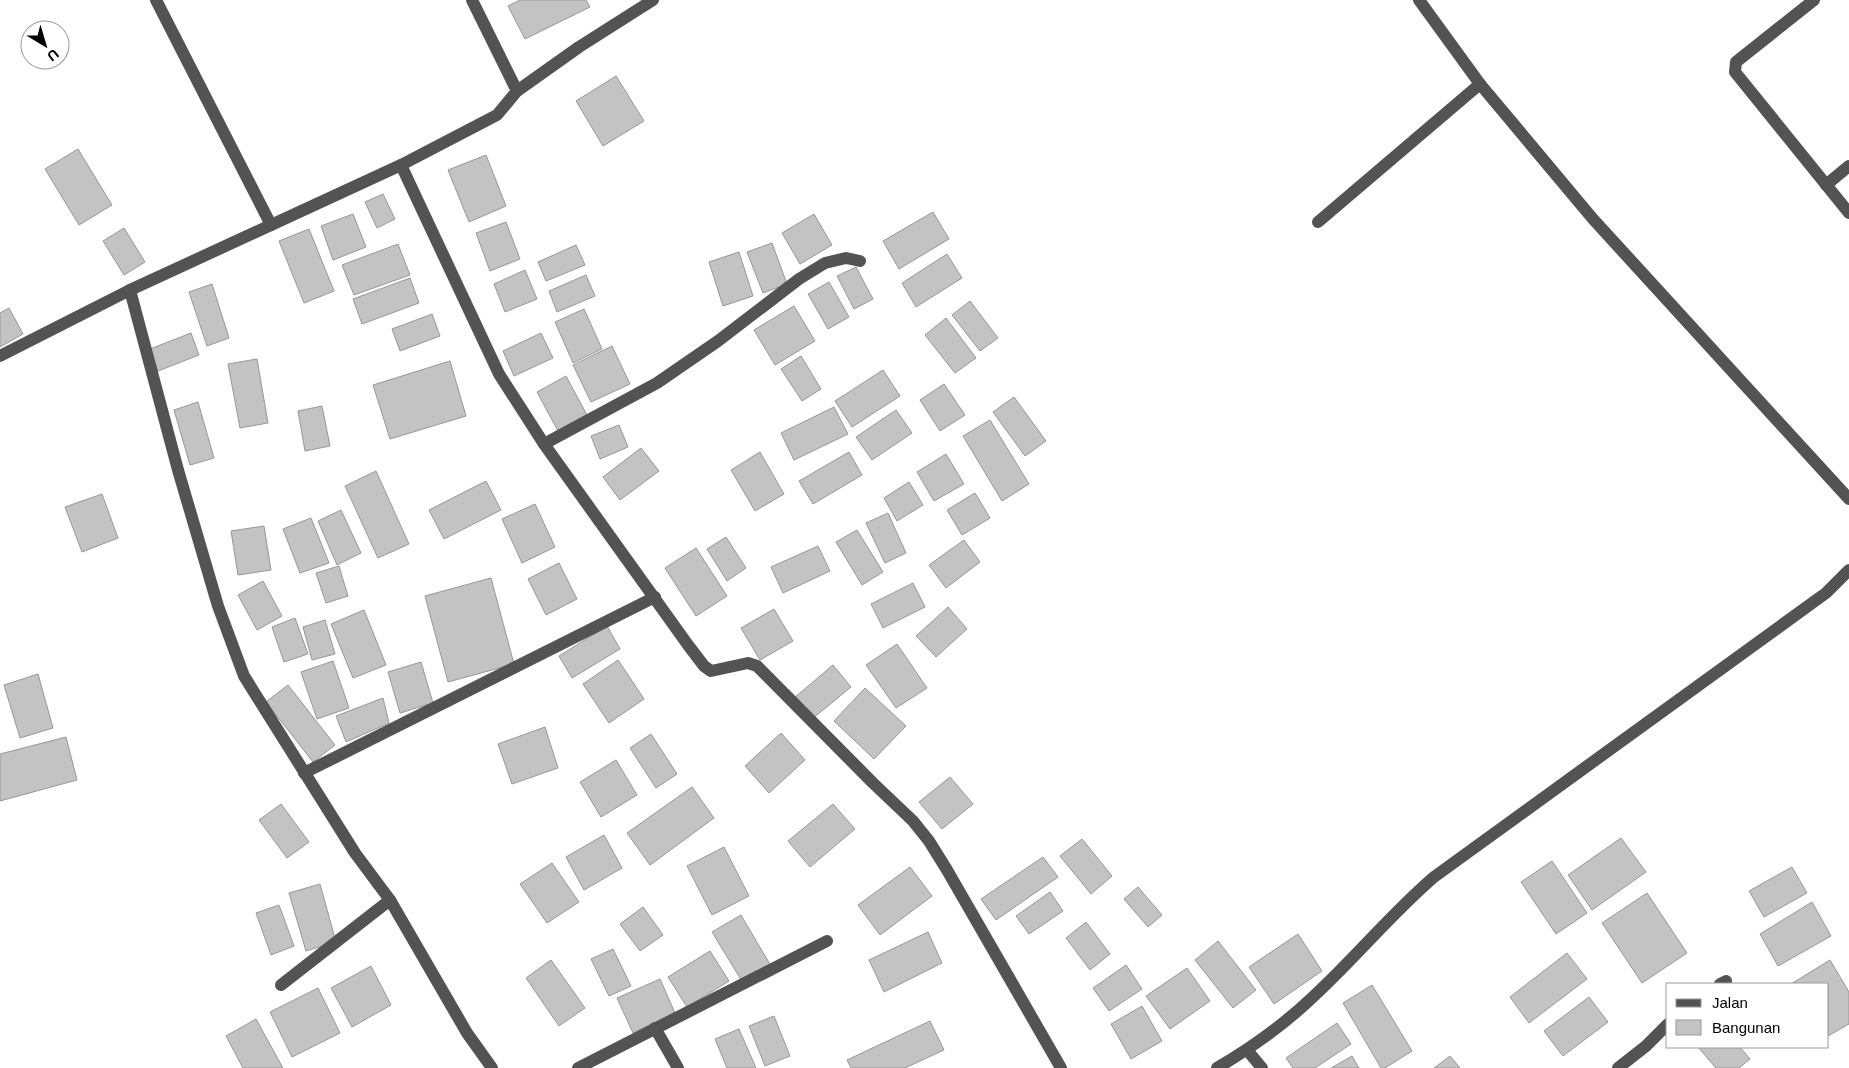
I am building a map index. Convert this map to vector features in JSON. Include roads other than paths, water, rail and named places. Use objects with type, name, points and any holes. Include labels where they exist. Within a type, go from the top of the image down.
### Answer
[{"type":"street","points":[[156,0],[271,225]]},
{"type":"street","points":[[472,0],[517,91]]},
{"type":"street","points":[[0,356],[130,290],[401,164],[497,115],[517,91],[579,47],[653,0]]},
{"type":"street","points":[[1419,0],[1480,84],[1593,219],[1849,499]]},
{"type":"street","points":[[1814,0],[1736,62],[1735,72],[1849,212]]},
{"type":"street","points":[[1318,222],[1480,84]]},
{"type":"street","points":[[401,164],[499,374],[544,444],[707,670],[718,671],[748,663],[757,666],[917,826],[947,870],[1061,1068]]},
{"type":"street","points":[[1826,185],[1849,166]]},
{"type":"street","points":[[544,444],[657,383],[718,341],[798,279],[825,263],[846,258],[860,261]]},
{"type":"street","points":[[130,290],[178,470],[218,606],[244,676],[355,853],[390,900],[467,1033],[492,1068]]},
{"type":"street","points":[[1217,1068],[1247,1050],[1314,996],[1388,919],[1434,877],[1826,592],[1849,570]]},
{"type":"street","points":[[304,773],[655,597]]},
{"type":"street","points":[[281,985],[390,900]]},
{"type":"street","points":[[578,1068],[827,941]]},
{"type":"street","points":[[1618,1068],[1646,1046],[1666,1026]]},
{"type":"street","points":[[655,1028],[678,1068]]},
{"type":"street","points":[[1247,1050],[1262,1068]]}]
